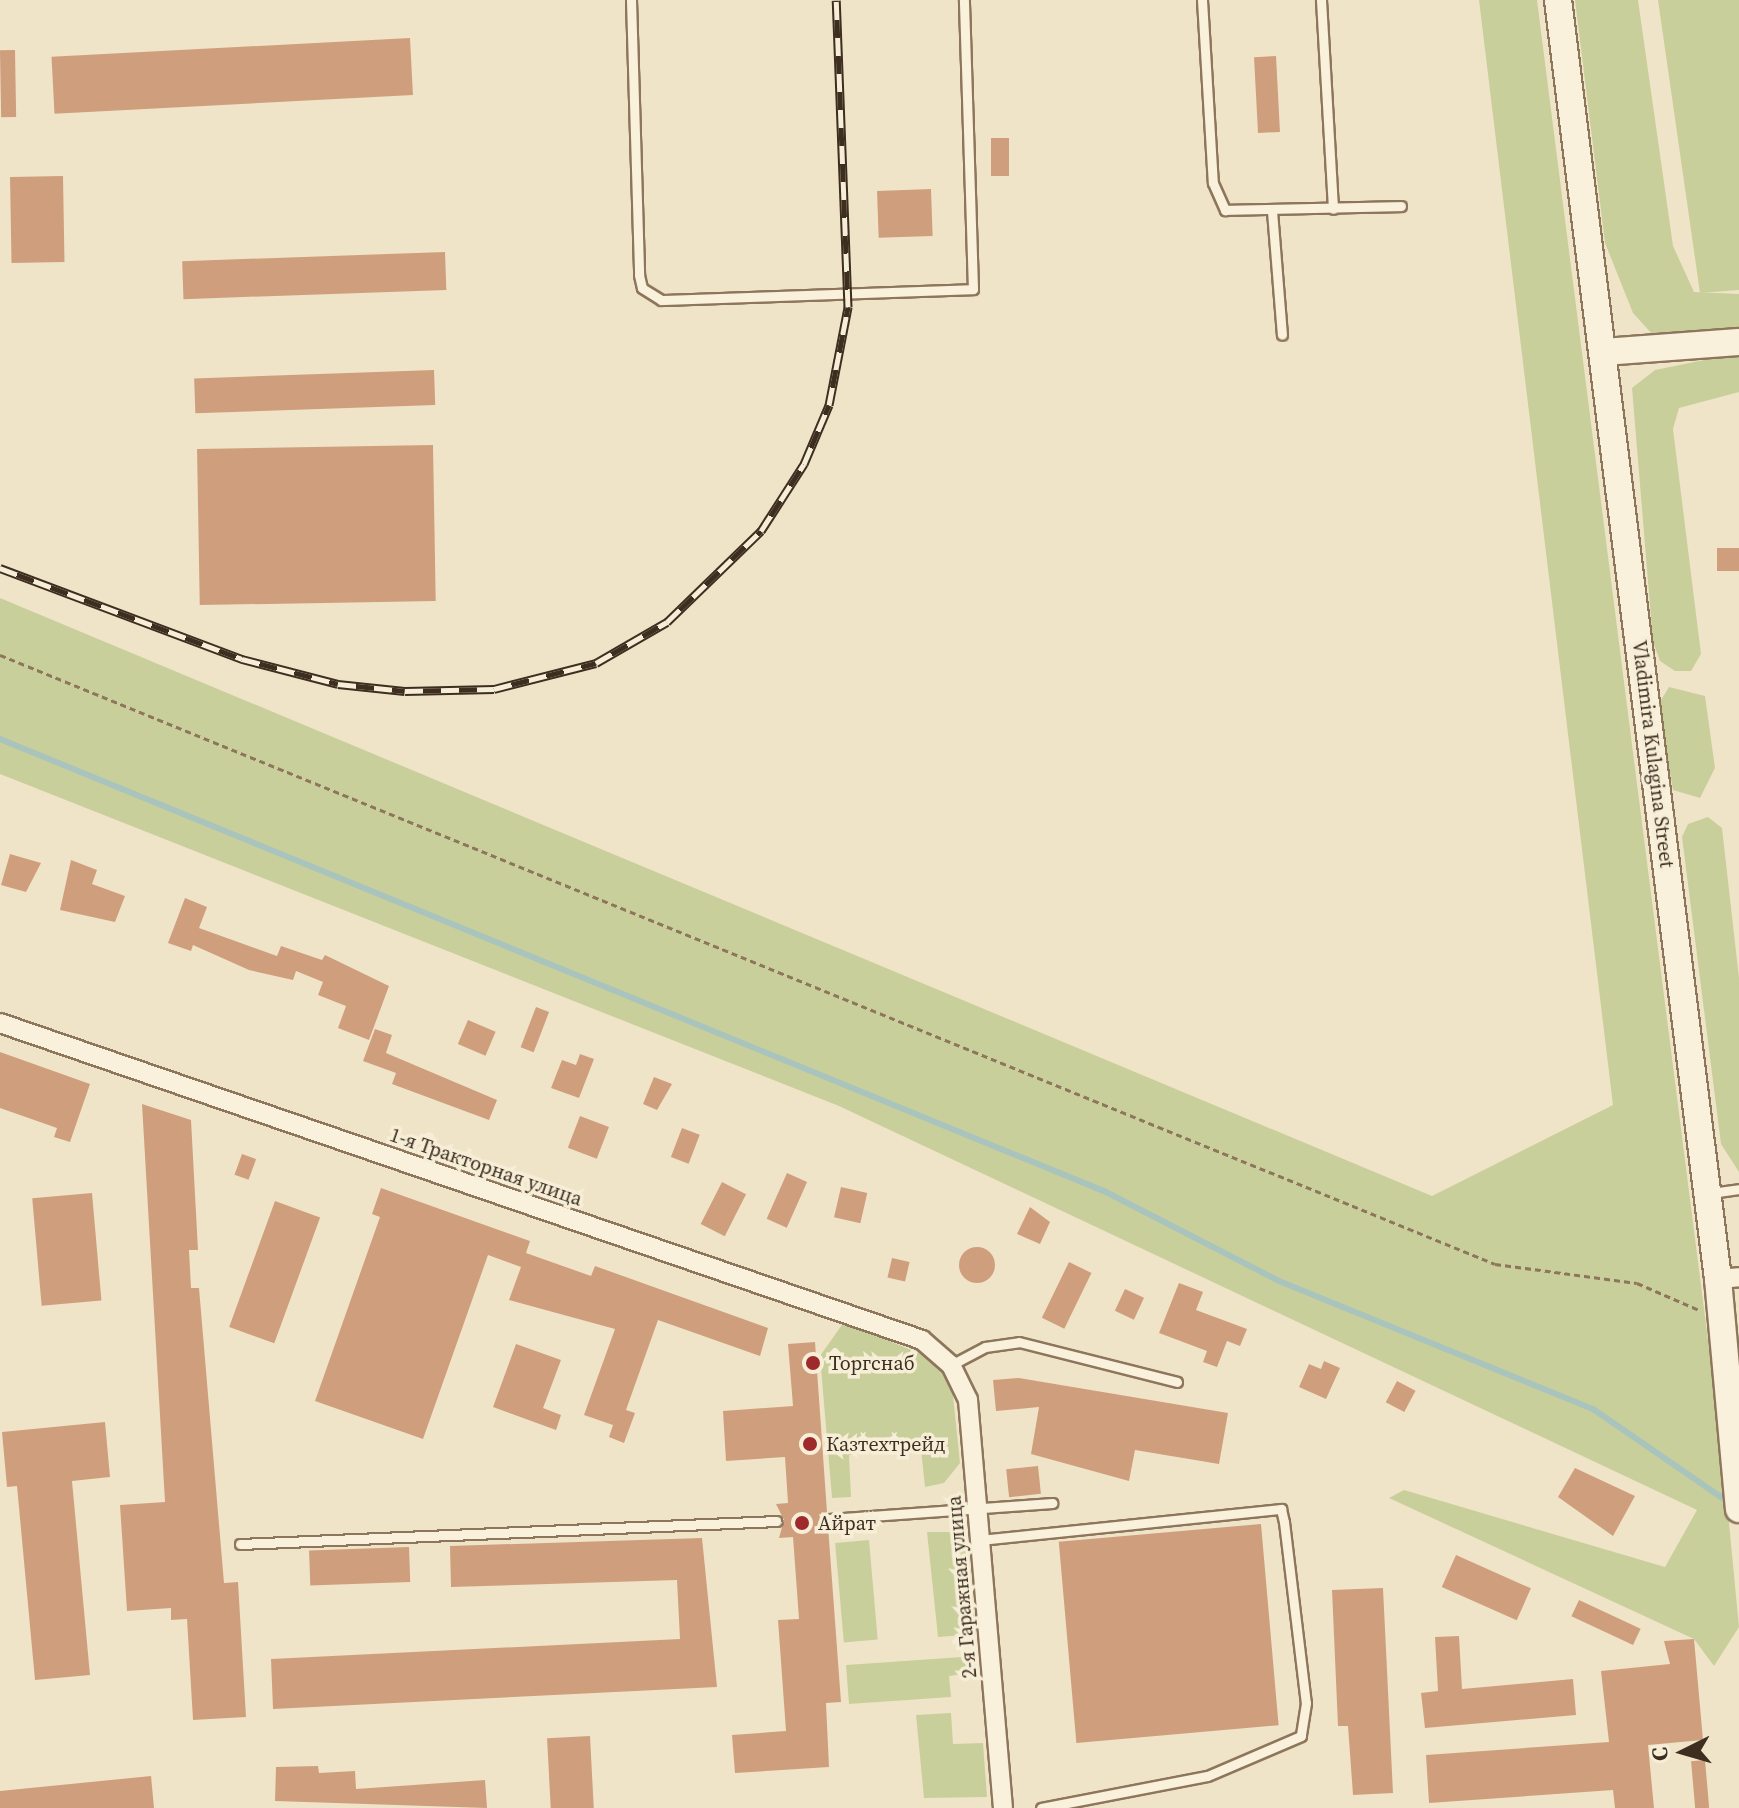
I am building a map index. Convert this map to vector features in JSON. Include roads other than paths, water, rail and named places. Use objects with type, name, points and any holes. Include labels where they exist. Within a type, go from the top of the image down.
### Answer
[{"type":"street","name":"Vladimira Kulagina Street","points":[[1558,0],[1707,1193],[1728,1278],[1739,1509]]},
{"type":"street","points":[[1603,352],[1739,342]]},
{"type":"street","name":"1-я Тракторная улица","points":[[0,1023],[922,1340],[951,1365]]},
{"type":"street","name":"2-я Гаражная улица","points":[[951,1365],[968,1400],[1003,1808]]},
{"type":"lane","points":[[631,0],[639,275],[642,288],[661,300],[973,289],[964,0]]},
{"type":"lane","points":[[1202,0],[1216,198],[1225,210],[1401,206]]},
{"type":"lane","points":[[1321,0],[1333,209]]},
{"type":"lane","points":[[1272,211],[1282,335]]},
{"type":"lane","points":[[1707,1193],[1739,1189]]},
{"type":"lane","points":[[951,1365],[985,1347],[1019,1342],[1177,1382]]},
{"type":"lane","points":[[829,1519],[978,1513],[1052,1503]]},
{"type":"lane","points":[[980,1540],[1281,1509],[1284,1522],[1306,1703],[1301,1736],[1207,1776],[1041,1808]]},
{"type":"lane","points":[[240,1544],[777,1521]]},
{"type":"waterway","points":[[0,739],[1104,1191],[1279,1281],[1593,1409],[1731,1504]]},
{"type":"railway","points":[[0,568],[242,659],[338,684],[405,691],[494,689],[596,663],[667,622],[761,531],[804,464],[829,405],[848,307],[836,0]]},
{"type":"place","name":"Торгснаб","points":[[813,1363]]},
{"type":"place","name":"Казтехтрейд","points":[[810,1444]]},
{"type":"place","name":"Айрат","points":[[802,1523]]}]
